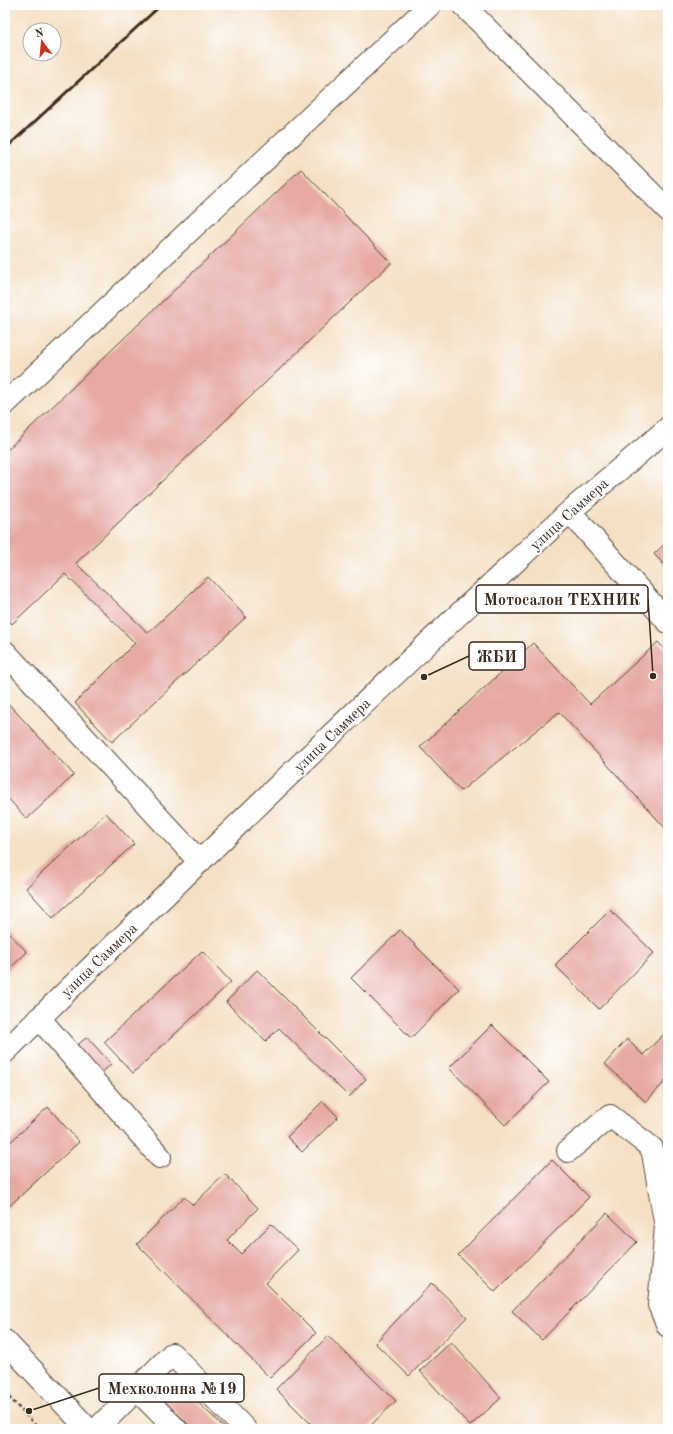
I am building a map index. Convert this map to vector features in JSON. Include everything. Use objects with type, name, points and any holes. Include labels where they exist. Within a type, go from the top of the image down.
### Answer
[{"type":"street","points":[[5,404],[430,5]]},
{"type":"street","points":[[463,5],[668,210]]},
{"type":"street","name":"улица Саммера","points":[[5,1052],[200,862],[464,610],[570,512],[666,433]]},
{"type":"street","points":[[570,512],[668,622]]},
{"type":"street","points":[[5,652],[200,862]]},
{"type":"street","points":[[39,1018],[160,1156]]},
{"type":"street","points":[[568,1151],[610,1116],[652,1148],[666,1227],[659,1305],[668,1326]]},
{"type":"street","points":[[5,1341],[88,1429]]},
{"type":"street","points":[[97,1429],[172,1354],[245,1429]]},
{"type":"street","points":[[136,1389],[176,1429]]},
{"type":"path","points":[[5,1393],[39,1429]]},
{"type":"building","points":[[301,169],[391,263],[76,563],[148,633],[208,577],[246,617],[112,742],[75,703],[135,643],[65,574],[12,624],[5,616],[5,452]]},
{"type":"building","points":[[668,541],[668,569],[654,554]]},
{"type":"building","points":[[658,642],[668,653],[668,831],[559,712],[461,791],[420,747],[533,643],[590,704]]},
{"type":"building","points":[[5,700],[74,775],[27,819],[5,795]]},
{"type":"building","points":[[106,813],[134,844],[53,918],[26,888]]},
{"type":"building","points":[[610,910],[654,953],[599,1009],[555,965]]},
{"type":"building","points":[[5,929],[27,952],[5,973]]},
{"type":"building","points":[[400,930],[459,989],[411,1038],[351,978]]},
{"type":"building","points":[[202,951],[231,982],[133,1073],[104,1042]]},
{"type":"building","points":[[257,970],[366,1079],[349,1097],[279,1028],[266,1041],[226,1002]]},
{"type":"building","points":[[492,1025],[549,1082],[505,1125],[449,1068]]},
{"type":"building","points":[[668,1030],[668,1078],[646,1102],[605,1064],[627,1039],[643,1055]]},
{"type":"building","points":[[87,1037],[111,1064],[99,1075],[75,1047]]},
{"type":"building","points":[[323,1101],[338,1117],[302,1152],[287,1137]]},
{"type":"building","points":[[48,1107],[79,1142],[5,1210],[5,1147]]},
{"type":"building","points":[[552,1160],[589,1197],[495,1292],[458,1255]]},
{"type":"building","points":[[225,1174],[258,1208],[227,1240],[241,1254],[271,1224],[298,1250],[266,1283],[316,1333],[270,1378],[137,1244],[184,1197],[193,1205]]},
{"type":"building","points":[[607,1213],[637,1242],[542,1340],[512,1311]]},
{"type":"building","points":[[432,1283],[467,1317],[409,1376],[375,1343]]},
{"type":"building","points":[[328,1336],[396,1401],[367,1429],[316,1429],[276,1389]]},
{"type":"building","points":[[451,1342],[501,1398],[470,1426],[420,1371]]},
{"type":"building","points":[[172,1378],[226,1429],[193,1429],[156,1393]]},
{"type":"railway","points":[[5,149],[161,5]]},
{"type":"place","name":"Мотосалон ТЕХНИК","points":[[653,676]]},
{"type":"place","name":"ЖБИ","points":[[424,677]]},
{"type":"place","name":"Мехколонна №19","points":[[29,1411]]}]
